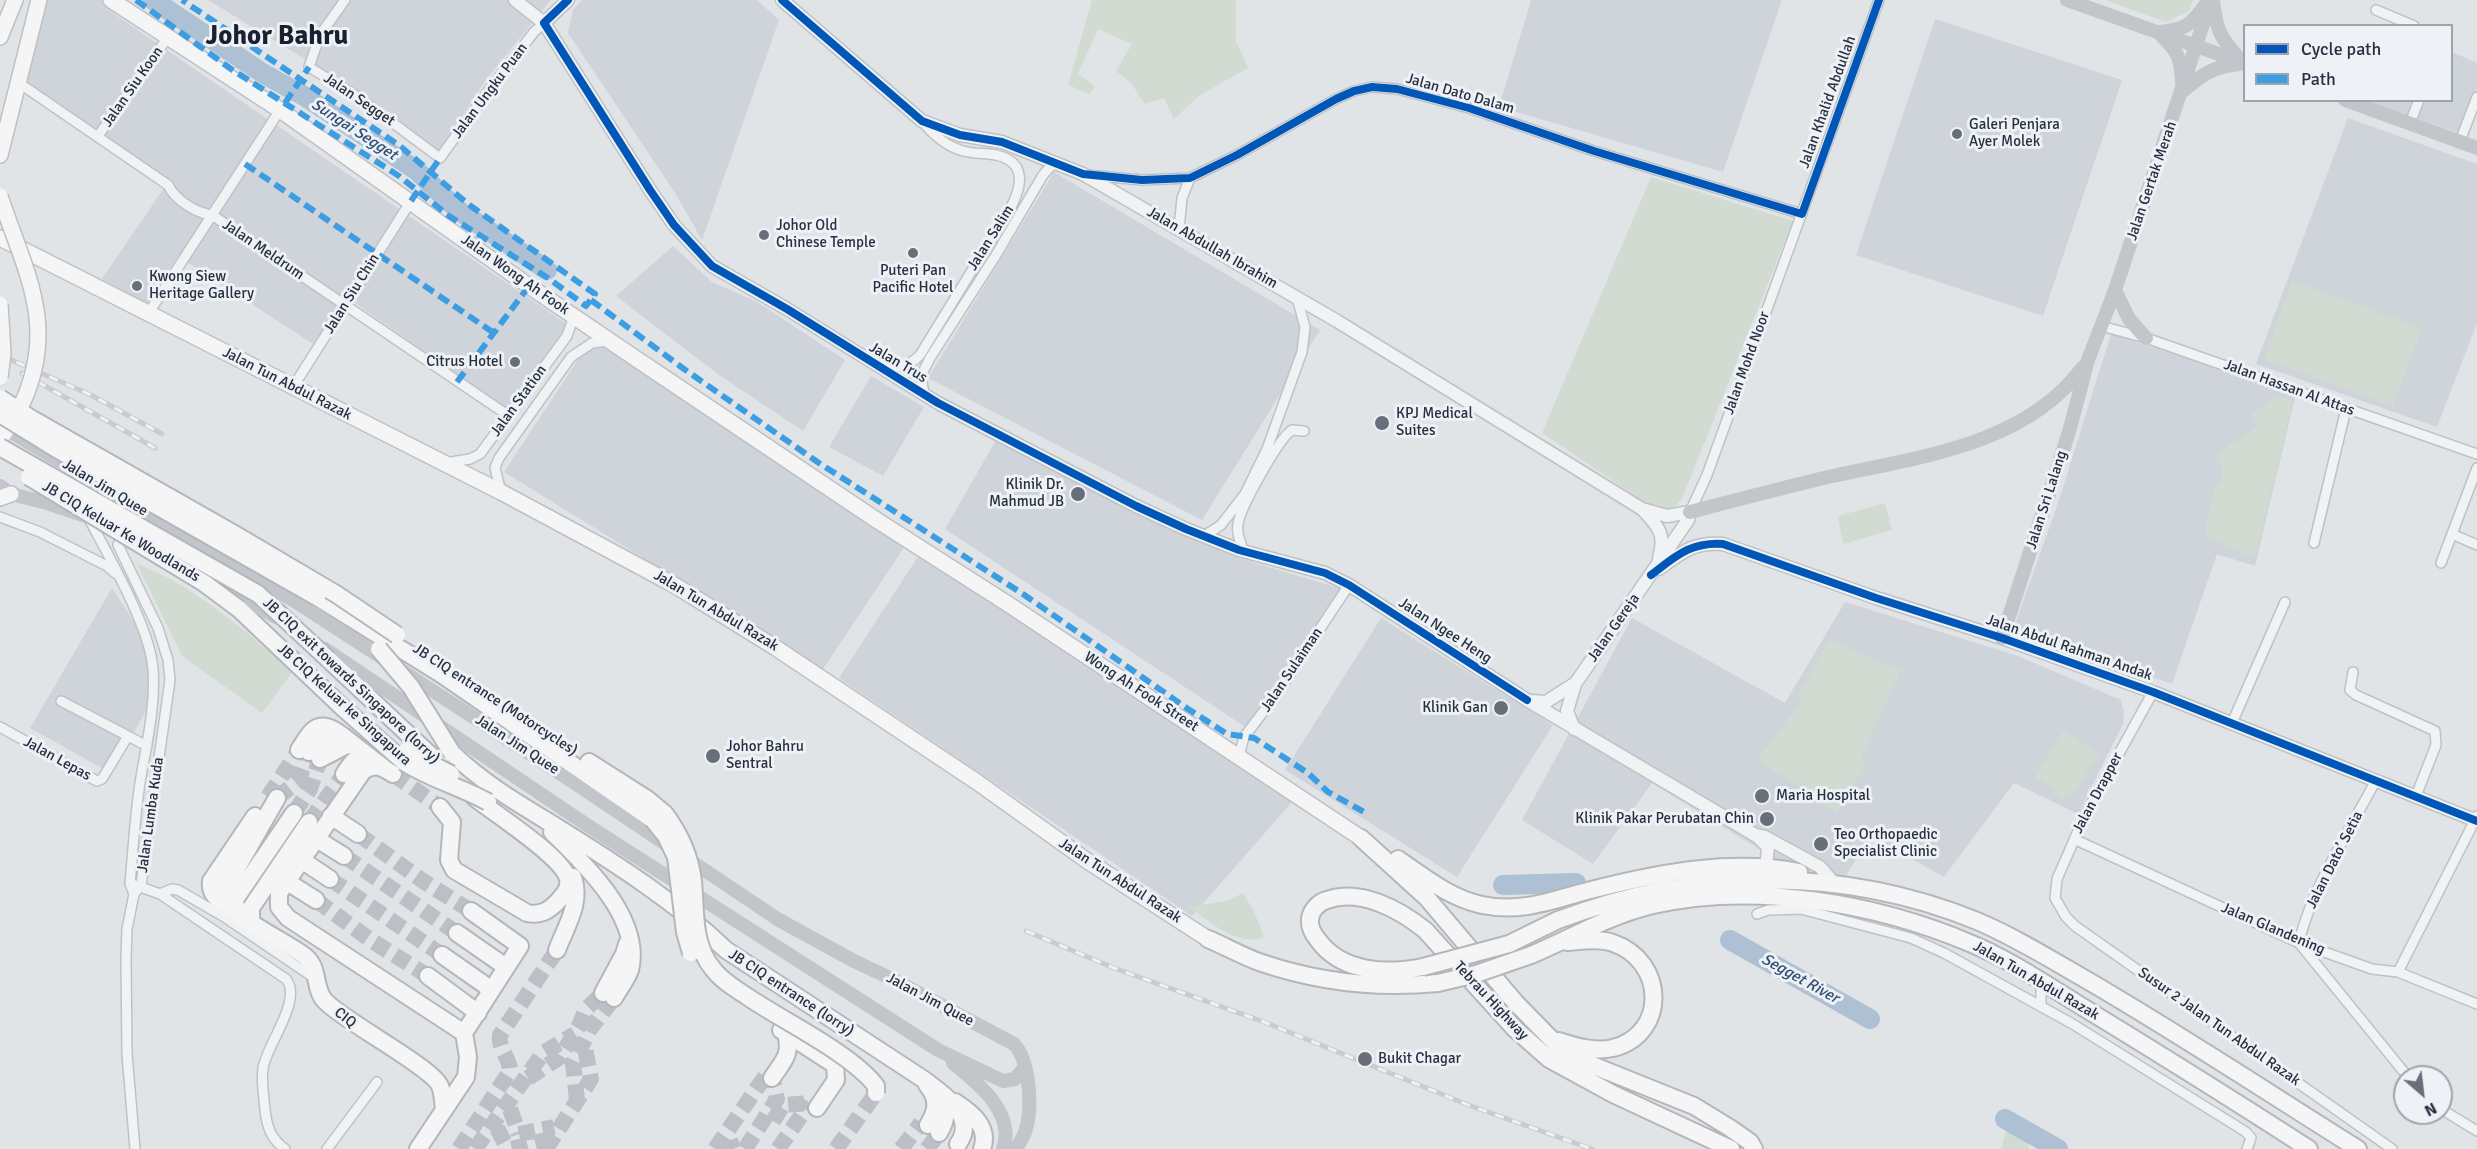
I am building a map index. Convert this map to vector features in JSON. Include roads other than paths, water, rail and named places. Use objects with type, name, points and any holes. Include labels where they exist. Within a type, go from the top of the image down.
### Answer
[{"type":"highway","name":"JB CIQ entrance (Motorcycles)","points":[[0,398],[32,419],[336,594],[647,799],[665,814],[678,832],[692,879],[696,933],[702,953],[712,969],[730,985],[841,1056],[871,1079],[876,1086],[876,1094]]},
{"type":"highway","points":[[2,427],[55,448],[316,597],[441,674],[653,820],[666,836],[676,857],[685,932],[693,957],[703,974],[722,993],[835,1065],[836,1080],[814,1105]]},
{"type":"highway","points":[[0,447],[124,516],[247,603],[355,707],[406,751],[484,789],[547,827],[611,895],[624,923],[631,951],[630,970],[608,995]]},
{"type":"highway","name":"JB CIQ Keluar Ke Woodlands","points":[[0,461],[204,583],[239,609]]},
{"type":"highway","name":"JB CIQ exit towards Singapore (lorry)","points":[[189,562],[258,594],[475,798],[526,835],[562,868],[568,879],[567,891],[552,908],[540,914],[527,913],[454,870],[448,860],[452,822],[440,807]]},
{"type":"highway","name":"JB CIQ entrance (lorry)","points":[[316,597],[379,649],[411,687],[452,753],[477,777],[610,860],[700,925],[726,951],[967,1110]]},
{"type":"highway","name":"JB CIQ Keluar ke Singapura","points":[[239,609],[342,707],[404,762],[417,771],[467,790],[488,802],[529,829],[559,856],[571,872],[575,891],[571,918],[559,945]]},
{"type":"highway","points":[[309,754],[336,735],[350,741],[389,772],[374,766],[363,771],[286,881],[279,893],[279,907],[288,918],[464,1033]]},
{"type":"highway","points":[[344,774],[357,758],[364,756],[371,758]]},
{"type":"highway","points":[[241,914],[226,900],[225,888],[272,798]]},
{"type":"highway","points":[[241,914],[235,904],[236,898],[294,813]]},
{"type":"highway","points":[[331,816],[358,834]]},
{"type":"highway","points":[[241,914],[251,908],[309,822]]},
{"type":"highway","points":[[315,838],[344,856]]},
{"type":"highway","points":[[1361,838],[1382,848],[1437,886],[1465,900],[1485,905]]},
{"type":"highway","name":"Tebrau Highway","points":[[1361,838],[1401,872],[1445,918],[1496,980],[1550,1038],[1571,1056],[1694,1106],[1750,1142],[1754,1149]]},
{"type":"highway","points":[[300,859],[330,879]]},
{"type":"highway","points":[[1449,955],[1441,936],[1445,918],[1451,913],[1485,905],[1542,905],[1594,889],[1678,872],[1766,868],[1803,873],[1834,883]]},
{"type":"highway","name":"Jalan Tun Abdul Razak","points":[[1341,961],[1363,968],[1386,971],[1424,967],[1509,944],[1558,920],[1602,903],[1693,885],[1757,879],[1834,883],[1912,900],[1976,921],[2003,933],[2114,996],[2358,1149]]},
{"type":"highway","points":[[286,881],[316,900]]},
{"type":"highway","name":"Jalan Tun Abdul Razak","points":[[1208,939],[1260,962],[1343,983],[1372,986],[1438,983],[1476,974],[1531,955],[1590,927],[1651,906],[1719,896],[1783,897],[1850,908],[1903,920],[1974,944],[2041,981],[2309,1149]]},
{"type":"highway","name":"Tebrau Highway","points":[[1341,961],[1321,945],[1311,929],[1310,920],[1313,911],[1321,902],[1335,897],[1369,900],[1402,914],[1425,930],[1532,1045],[1565,1069],[1731,1149]]},
{"type":"highway","points":[[418,1149],[466,1077],[468,1057],[464,1033],[520,946],[471,911]]},
{"type":"highway","name":"CIQ","points":[[241,914],[306,957],[314,969],[321,996],[325,1002],[362,1030],[430,1073],[440,1086],[444,1109]]},
{"type":"highway","points":[[457,933],[506,967]]},
{"type":"highway","points":[[1550,1038],[1593,1050],[1614,1048],[1633,1039],[1644,1027],[1652,1012],[1655,995],[1652,978],[1642,961],[1628,949],[1611,942],[1589,940],[1560,943]]},
{"type":"highway","points":[[442,955],[492,990]]},
{"type":"highway","points":[[428,976],[478,1012]]},
{"type":"highway","points":[[769,1077],[783,1049],[783,1032]]},
{"type":"highway","points":[[933,1086],[952,1108],[956,1119],[954,1130],[944,1136],[927,1112],[929,1101],[925,1090],[933,1086]]},
{"type":"highway","points":[[944,1136],[976,1131],[967,1110]]},
{"type":"highway","points":[[967,1110],[977,1117],[983,1132],[985,1141],[982,1149]]},
{"type":"main road","points":[[0,37],[15,0]]},
{"type":"main road","points":[[0,155],[39,0]]},
{"type":"main road","name":"Jalan Wong Ah Fook","points":[[111,0],[280,110],[609,341]]},
{"type":"main road","points":[[2067,0],[2243,63]]},
{"type":"main road","points":[[2158,32],[2181,29],[2192,23],[2211,0]]},
{"type":"main road","points":[[2211,0],[2220,35],[2243,62]]},
{"type":"main road","name":"Jalan Gertak Merah","points":[[2088,360],[2115,290],[2183,91],[2211,0]]},
{"type":"main road","points":[[2158,32],[2177,52],[2181,63],[2183,91]]},
{"type":"main road","points":[[2183,91],[2217,66],[2243,63]]},
{"type":"main road","points":[[2351,102],[2477,148]]},
{"type":"main road","points":[[0,196],[34,294],[40,332],[38,357],[31,383],[19,409],[17,422],[30,443]]},
{"type":"main road","name":"Jalan Tun Abdul Razak","points":[[0,238],[446,463],[676,586],[776,648],[977,782],[1086,860],[1208,939]]},
{"type":"main road","points":[[2115,290],[2129,319],[2146,338]]},
{"type":"main road","points":[[0,304],[3,354],[0,377]]},
{"type":"main road","name":"Wong Ah Fook Street","points":[[609,341],[878,521],[1361,838]]},
{"type":"main road","points":[[1690,512],[1782,488],[1955,449],[1999,432],[2053,400],[2071,383],[2088,360]]},
{"type":"main road","name":"Jalan Sri Lalang","points":[[2002,638],[2074,415],[2088,360]]},
{"type":"main road","points":[[2053,400],[2063,403],[2074,415]]},
{"type":"main road","points":[[2,427],[19,409]]},
{"type":"main road","name":"Jalan Jim Quee","points":[[2,427],[293,600],[779,920],[1010,1041],[1021,1052],[1025,1067]]},
{"type":"main road","points":[[47,503],[40,484],[42,476],[56,470],[71,468]]},
{"type":"main road","name":"Jalan Jim Quee","points":[[4,493],[47,503],[88,517],[189,562],[280,619],[561,806],[590,828],[938,1050]]},
{"type":"main road","points":[[189,562],[197,567],[204,562],[203,547]]},
{"type":"main road","points":[[938,1050],[1003,1081],[1015,1079],[1025,1067]]},
{"type":"main road","points":[[938,1050],[974,1080],[990,1097],[1004,1124],[1003,1149]]},
{"type":"main road","points":[[1016,1149],[1026,1131],[1030,1103],[1025,1067]]},
{"type":"main road","points":[[1004,1124],[1014,1119],[1022,1120],[1026,1131]]},
{"type":"street","name":"Jalan Segget","points":[[345,0],[320,35],[309,67],[358,97],[440,158]]},
{"type":"street","name":"Jalan Trus","points":[[515,0],[544,23],[674,225],[702,257],[719,271],[787,309],[924,394],[1118,497],[1244,552],[1325,573],[1349,585]]},
{"type":"street","name":"Jalan Ungku Puan","points":[[440,158],[534,32],[568,0]]},
{"type":"street","name":"Jalan Abdullah Ibrahim","points":[[783,0],[922,121],[960,135],[1002,142],[1083,174],[1297,298],[1642,509],[1657,525],[1663,545],[1651,575]]},
{"type":"street","name":"Jalan Khalid Abdullah","points":[[1802,214],[1879,0]]},
{"type":"street","points":[[2376,10],[2409,24]]},
{"type":"street","name":"Jalan Siu Koon","points":[[98,136],[168,37]]},
{"type":"street","name":"Jalan Meldrum","points":[[19,83],[168,185],[172,193],[194,209],[202,214],[212,215],[509,416]]},
{"type":"street","name":"Jalan Dato Dalam","points":[[1083,174],[1142,180],[1190,178],[1237,155],[1336,99],[1354,91],[1372,87],[1397,89],[1469,108],[1594,151],[1802,214]]},
{"type":"street","points":[[2460,141],[2477,97]]},
{"type":"street","points":[[2410,123],[2418,102]]},
{"type":"street","points":[[148,314],[280,110]]},
{"type":"street","name":"Jalan Salim","points":[[873,363],[903,368],[912,363],[920,354],[1018,193],[1020,180],[1018,170],[1011,162],[999,156],[963,151],[947,144],[933,134],[922,121]]},
{"type":"street","name":"Jalan Salim","points":[[924,394],[921,376],[930,358],[996,255],[1043,175],[1051,166],[1059,164]]},
{"type":"street","points":[[1179,230],[1182,198],[1190,178]]},
{"type":"street","name":"Jalan Siu Chin","points":[[293,387],[411,201]]},
{"type":"street","name":"Jalan Mohd Noor","points":[[1690,512],[1707,475],[1802,214]]},
{"type":"street","points":[[1204,536],[1221,525],[1245,494],[1267,449],[1302,352],[1305,327],[1297,298]]},
{"type":"street","name":"Jalan Station","points":[[446,463],[470,459],[480,454],[567,336],[574,316]]},
{"type":"street","name":"Jalan Hassan Al Attas","points":[[2101,326],[2146,338],[2477,454]]},
{"type":"street","name":"Jalan Station","points":[[501,492],[495,468],[499,458],[571,357],[592,343],[609,341]]},
{"type":"street","points":[[2314,543],[2346,409]]},
{"type":"street","points":[[1244,552],[1238,534],[1239,520],[1277,445],[1292,430],[1304,431]]},
{"type":"street","points":[[2441,563],[2477,468]]},
{"type":"street","name":"Jalan Abdullah Ibrahim","points":[[1642,509],[1667,516],[1690,512]]},
{"type":"street","name":"Jalan Gereja","points":[[1574,729],[1567,711],[1575,684],[1688,520],[1690,512]]},
{"type":"street","points":[[0,517],[40,532],[107,566],[118,576]]},
{"type":"street","name":"Jalan Lumba Kuda","points":[[88,517],[118,576],[150,649],[153,669],[147,746],[140,785],[130,884],[134,894]]},
{"type":"street","points":[[2452,534],[2477,545]]},
{"type":"street","name":"Jalan Lumba Kuda","points":[[130,535],[121,537],[118,545],[158,628],[168,660],[170,680],[141,885],[134,894]]},
{"type":"street","name":"Jalan Abdul Rahman Andak","points":[[1651,575],[1681,552],[1696,545],[1723,544],[1876,598],[2002,638],[2153,692],[2476,819]]},
{"type":"street","name":"Jalan Sulaiman","points":[[1239,756],[1244,737],[1277,694],[1349,585]]},
{"type":"street","name":"Jalan Ngee Heng","points":[[1349,585],[1574,729],[1755,835],[1765,837],[1820,867],[1834,883]]},
{"type":"street","points":[[2232,723],[2285,602]]},
{"type":"street","points":[[2353,672],[2350,690],[2356,695],[2435,731],[2436,745],[2416,795]]},
{"type":"street","name":"Jalan Gereja","points":[[1527,700],[1546,702],[1575,684]]},
{"type":"street","name":"Jalan Drapper","points":[[2055,898],[2057,879],[2074,839],[2153,692]]},
{"type":"street","points":[[61,701],[147,746]]},
{"type":"street","name":"Jalan Lepas","points":[[0,727],[97,781],[102,779],[128,736]]},
{"type":"street","name":"Jalan Dato’ Setia","points":[[2299,943],[2303,924],[2327,873],[2376,780]]},
{"type":"street","points":[[2398,972],[2476,819]]},
{"type":"street","points":[[1755,835],[1768,847],[1766,868]]},
{"type":"street","name":"Jalan Glandening","points":[[2074,839],[2299,943],[2372,969],[2398,972],[2477,1004]]},
{"type":"street","points":[[130,884],[141,885],[160,894],[286,979],[290,984],[292,997],[265,1059],[262,1080],[268,1128],[276,1142],[285,1149]]},
{"type":"street","points":[[160,894],[172,889],[178,890],[223,916],[316,979]]},
{"type":"street","points":[[134,894],[127,929],[126,958],[127,1054],[135,1149]]},
{"type":"street","name":"Susur 2 Jalan Tun Abdul Razak","points":[[2055,898],[2066,917],[2075,926],[2392,1149]]},
{"type":"street","points":[[1757,914],[1768,910],[1801,909],[1911,938],[1944,953],[2075,1026],[2246,1132],[2251,1138],[2247,1149]]},
{"type":"street","points":[[2299,943],[2398,1065]]},
{"type":"street","points":[[2041,981],[2041,1006]]},
{"type":"street","points":[[2075,1026],[2085,1008]]},
{"type":"street","points":[[327,1149],[377,1082]]},
{"type":"street","points":[[2453,1116],[2477,1131]]},
{"type":"waterway","name":"Sungai Segget","points":[[153,0],[264,74],[304,96],[416,170],[458,210],[547,270]]},
{"type":"waterway","name":"Segget River","points":[[1503,885],[1576,883]]},
{"type":"waterway","name":"Segget River","points":[[1730,940],[1870,1019]]},
{"type":"waterway","name":"Segget River","points":[[2005,1119],[2058,1149]]},
{"type":"tunnel","points":[[268,797],[299,750]]},
{"type":"tunnel","points":[[277,798],[298,781],[309,752]]},
{"type":"tunnel","points":[[294,813],[310,789],[320,759]]},
{"type":"tunnel","points":[[309,822],[344,774]]},
{"type":"tunnel","points":[[393,774],[440,807]]},
{"type":"tunnel","points":[[358,834],[423,881],[471,911]]},
{"type":"tunnel","points":[[344,856],[457,933]]},
{"type":"tunnel","points":[[330,879],[442,955]]},
{"type":"tunnel","points":[[316,900],[372,941],[428,976]]},
{"type":"tunnel","points":[[459,1149],[510,1071],[500,1035],[557,950]]},
{"type":"tunnel","points":[[528,1078],[560,1057],[579,1026],[586,1009],[603,993]]},
{"type":"tunnel","points":[[577,1100],[573,1063],[590,1029],[614,998]]},
{"type":"tunnel","points":[[475,1149],[543,1053],[575,1034]]},
{"type":"tunnel","points":[[546,1149],[591,1079],[584,1043]]},
{"type":"tunnel","points":[[715,1149],[766,1075]]},
{"type":"tunnel","points":[[745,1149],[777,1099],[772,1078]]},
{"type":"tunnel","points":[[836,1149],[876,1093]]},
{"type":"tunnel","points":[[773,1121],[783,1105],[810,1103]]},
{"type":"tunnel","points":[[778,1149],[810,1103]]},
{"type":"tunnel","points":[[510,1109],[519,1134]]},
{"type":"tunnel","points":[[901,1149],[921,1123]]},
{"type":"tunnel","points":[[519,1134],[554,1127]]},
{"type":"tunnel","points":[[497,1128],[508,1149]]},
{"type":"tunnel","points":[[927,1149],[939,1133]]},
{"type":"tunnel","points":[[512,1149],[546,1140]]},
{"type":"tunnel","points":[[730,1140],[733,1149]]},
{"type":"railway","points":[[0,355],[91,395],[162,434]]},
{"type":"railway","points":[[22,373],[155,448]]},
{"type":"railway","points":[[1026,931],[1114,968],[1264,1022],[1471,1106],[1592,1149]]},
{"type":"place","name":"Galeri Penjara Ayer Molek","points":[[1957,134]]},
{"type":"place","name":"Johor Old Chinese Temple","points":[[764,235]]},
{"type":"place","name":"Puteri Pan Pacific Hotel","points":[[913,253]]},
{"type":"place","name":"Kwong Siew Heritage Gallery","points":[[137,286]]},
{"type":"place","name":"Citrus Hotel","points":[[515,362]]},
{"type":"place","name":"KPJ Medical Suites","points":[[1382,423]]},
{"type":"place","name":"Klinik Dr. Mahmud JB","points":[[1078,494]]},
{"type":"place","name":"Klinik Gan","points":[[1501,708]]},
{"type":"place","name":"Johor Bahru Sentral","points":[[713,756]]},
{"type":"place","name":"Maria Hospital","points":[[1762,796]]},
{"type":"place","name":"Klinik Pakar Perubatan Chin","points":[[1767,819]]},
{"type":"place","name":"Teo Orthopaedic Specialist Clinic","points":[[1821,844]]},
{"type":"place","name":"Bukit Chagar","points":[[1365,1059]]},
{"type":"district","name":"Johor Bahru","points":[[277,37]]}]
